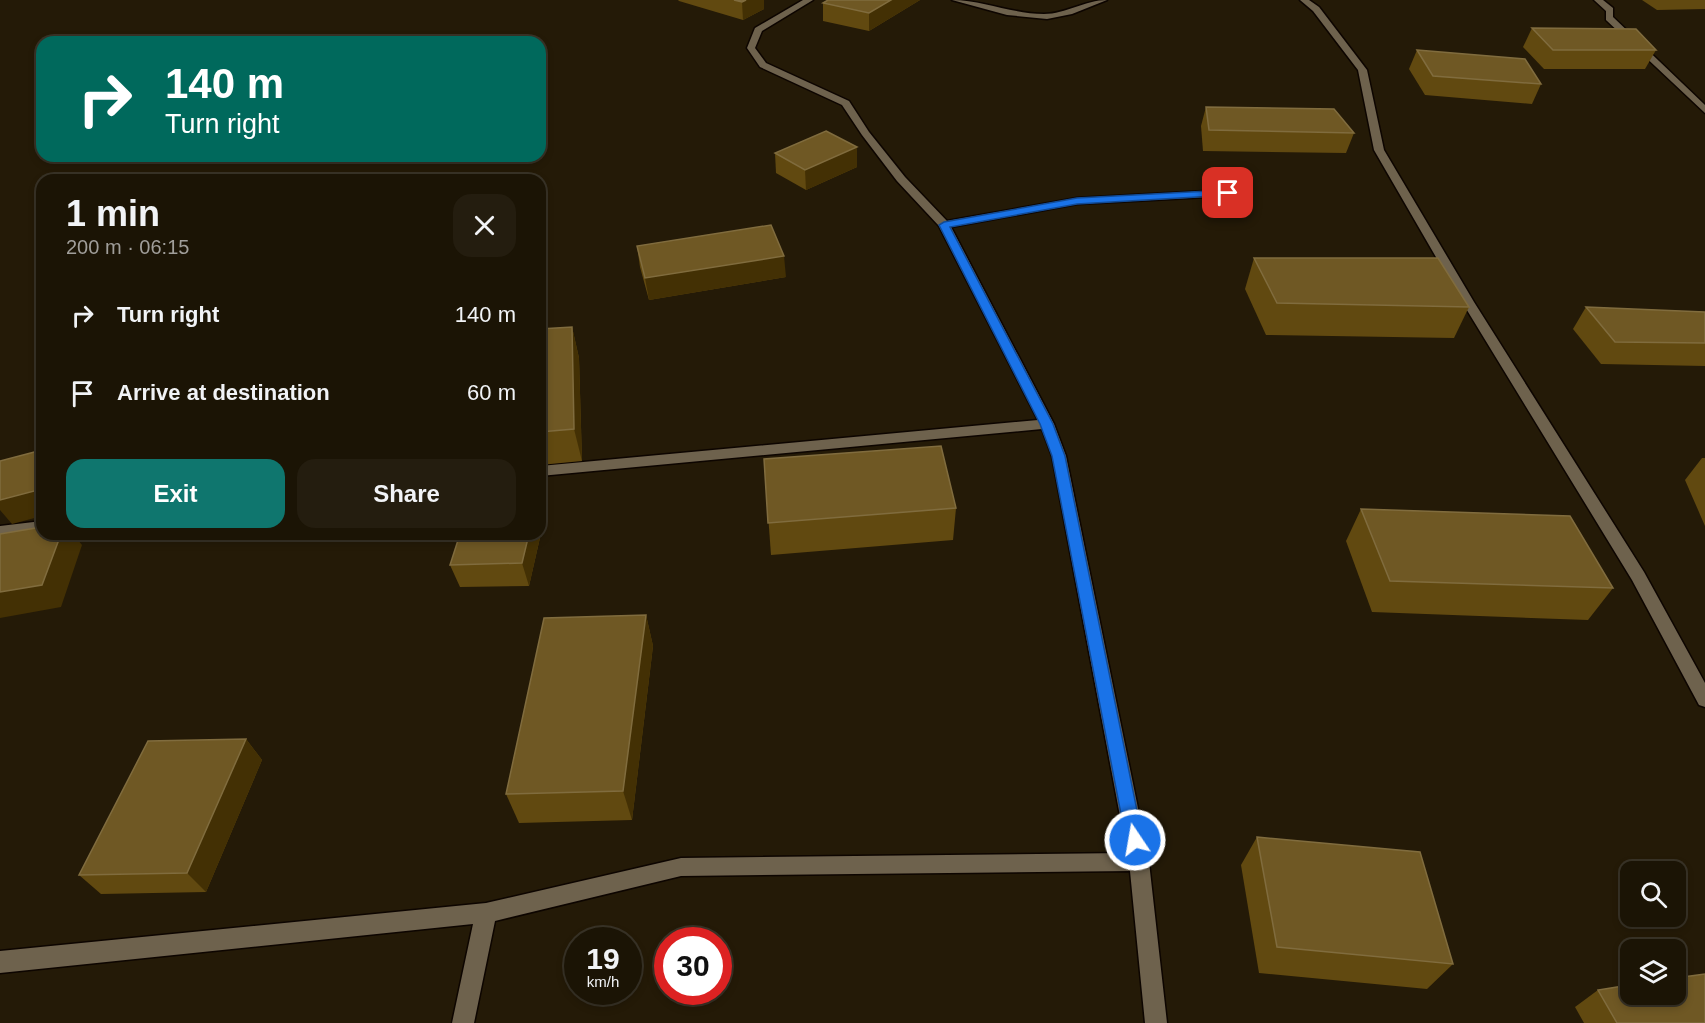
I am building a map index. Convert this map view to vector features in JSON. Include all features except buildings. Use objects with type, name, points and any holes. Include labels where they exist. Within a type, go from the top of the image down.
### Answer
[{"type":"street","points":[[809,0],[758,30],[751,48],[763,65],[846,104],[865,133],[901,179],[944,225],[1047,424],[1059,456],[1139,862],[1156,1023]]},
{"type":"street","points":[[956,0],[1039,16],[1057,15],[1103,0]]},
{"type":"street","points":[[1304,0],[1316,9],[1362,70],[1379,150],[1468,302],[1638,576],[1705,700]]},
{"type":"street","points":[[1598,0],[1610,10],[1609,18],[1705,110]]},
{"type":"street","points":[[944,225],[1077,201],[1245,192]]},
{"type":"street","points":[[546,470],[1047,424]]},
{"type":"street","points":[[0,532],[36,528]]},
{"type":"street","points":[[0,962],[486,913],[681,867],[1139,862]]},
{"type":"street","points":[[463,1023],[486,913]]},
{"type":"route","points":[[1135,840],[1059,456],[1047,424],[944,225],[1077,201],[1228,193]]}]
